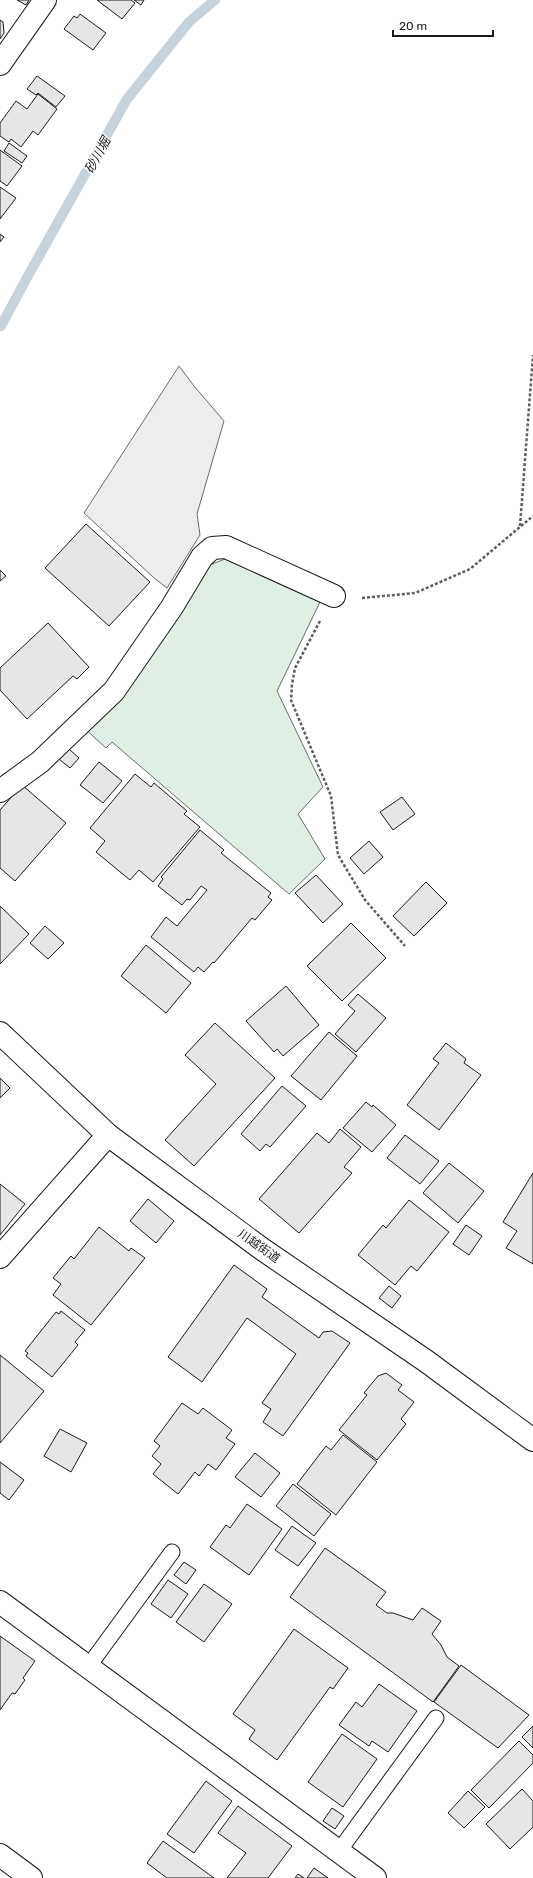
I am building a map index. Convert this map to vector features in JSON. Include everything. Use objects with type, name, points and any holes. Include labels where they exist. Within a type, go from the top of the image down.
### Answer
[{"type":"main road","points":[[0,64],[44,0]]},
{"type":"main road","points":[[0,791],[40,762],[114,691],[172,607],[202,557],[212,548],[226,547],[334,596]]},
{"type":"main road","name":"川越街道","points":[[0,1033],[108,1135],[262,1249],[426,1361],[533,1440]]},
{"type":"main road","points":[[0,1257],[108,1135]]},
{"type":"main road","points":[[0,1602],[375,1878]]},
{"type":"main road","points":[[0,1855],[31,1878]]},
{"type":"lane","points":[[88,1667],[172,1552]]},
{"type":"lane","points":[[339,1852],[436,1718]]},
{"type":"path","points":[[520,527],[533,355]]},
{"type":"path","points":[[405,946],[366,900],[338,855],[331,796],[291,700],[295,668],[334,596],[369,598],[415,594],[470,569],[533,516]]},
{"type":"green space","points":[[225,559],[320,602],[277,691],[323,787],[298,814],[325,859],[289,894],[112,742],[106,748],[84,728],[207,566]]},
{"type":"shaded area","points":[[179,366],[224,421],[197,514],[200,535],[167,588],[153,577],[84,513]]},
{"type":"building","points":[[17,0],[29,0],[26,5]]},
{"type":"building","points":[[97,0],[131,0],[135,3],[122,19]]},
{"type":"building","points":[[134,0],[144,0],[141,5]]},
{"type":"building","points":[[80,14],[106,33],[93,50],[64,29],[74,16],[77,18]]},
{"type":"building","points":[[0,20],[3,22],[4,33],[0,39]]},
{"type":"building","points":[[37,76],[65,96],[56,107],[38,93],[36,95],[27,89]]},
{"type":"building","points":[[38,94],[57,109],[38,135],[33,131],[21,147],[11,139],[9,142],[0,136],[0,123],[16,101],[27,109]]},
{"type":"building","points":[[9,143],[27,156],[22,163],[4,151]]},
{"type":"building","points":[[0,150],[22,166],[7,186],[0,181]]},
{"type":"building","points":[[0,187],[16,198],[0,219]]},
{"type":"building","points":[[0,234],[4,237],[0,242]]},
{"type":"building","points":[[86,524],[150,582],[109,626],[45,568]]},
{"type":"building","points":[[0,570],[6,576],[0,581]]},
{"type":"building","points":[[48,623],[89,667],[77,679],[73,676],[27,719],[0,690],[0,668]]},
{"type":"building","points":[[69,749],[79,758],[70,768],[59,759]]},
{"type":"building","points":[[99,762],[122,781],[103,803],[80,785]]},
{"type":"building","points":[[135,774],[151,787],[154,783],[187,811],[184,814],[200,827],[153,882],[139,870],[130,880],[96,852],[105,841],[90,828]]},
{"type":"building","points":[[22,785],[66,823],[15,881],[0,868],[0,810]]},
{"type":"building","points":[[402,797],[415,814],[393,830],[380,812]]},
{"type":"building","points":[[200,830],[224,850],[221,853],[271,893],[268,897],[272,900],[255,920],[252,918],[214,963],[213,962],[204,972],[198,967],[194,972],[151,937],[166,917],[177,926],[207,890],[201,886],[190,900],[187,899],[182,905],[158,886],[163,879],[161,877]]},
{"type":"building","points":[[369,841],[383,857],[364,874],[350,858]]},
{"type":"building","points":[[316,875],[343,904],[323,923],[295,893]]},
{"type":"building","points":[[426,882],[447,903],[414,936],[393,916]]},
{"type":"building","points":[[0,906],[29,934],[0,964]]},
{"type":"building","points":[[351,923],[386,958],[342,1001],[307,966]]},
{"type":"building","points":[[45,926],[64,943],[48,959],[30,943]]},
{"type":"building","points":[[146,945],[191,983],[166,1013],[121,976]]},
{"type":"building","points":[[286,986],[319,1025],[283,1056],[277,1049],[274,1052],[246,1021]]},
{"type":"building","points":[[358,994],[386,1018],[356,1052],[335,1034],[355,1011],[348,1005]]},
{"type":"building","points":[[215,1023],[275,1078],[194,1166],[165,1140],[216,1084],[185,1055]]},
{"type":"building","points":[[329,1032],[357,1056],[321,1100],[291,1076]]},
{"type":"building","points":[[446,1043],[466,1059],[464,1063],[481,1075],[439,1130],[407,1105],[439,1063],[433,1059]]},
{"type":"building","points":[[0,1078],[10,1088],[0,1098]]},
{"type":"building","points":[[282,1086],[306,1106],[270,1147],[266,1144],[260,1151],[241,1134]]},
{"type":"building","points":[[366,1102],[372,1107],[373,1105],[396,1125],[372,1152],[343,1128]]},
{"type":"building","points":[[340,1129],[361,1147],[344,1167],[352,1173],[299,1233],[259,1199],[317,1133],[329,1143]]},
{"type":"building","points":[[405,1135],[439,1161],[420,1184],[387,1158]]},
{"type":"building","points":[[449,1163],[484,1191],[458,1223],[423,1193]]},
{"type":"building","points":[[533,1173],[533,1264],[506,1248],[517,1231],[503,1222]]},
{"type":"building","points":[[0,1184],[25,1204],[0,1235]]},
{"type":"building","points":[[148,1199],[174,1221],[156,1243],[130,1221]]},
{"type":"building","points":[[409,1200],[449,1232],[417,1271],[411,1266],[395,1285],[358,1255],[383,1225],[386,1228]]},
{"type":"building","points":[[466,1225],[482,1236],[469,1255],[453,1244]]},
{"type":"building","points":[[99,1227],[129,1251],[131,1248],[145,1258],[91,1325],[53,1295],[61,1284],[53,1278],[71,1256],[74,1259]]},
{"type":"building","points":[[234,1265],[267,1289],[262,1297],[319,1338],[323,1332],[332,1331],[350,1343],[283,1436],[263,1422],[271,1409],[262,1403],[296,1354],[247,1318],[202,1382],[168,1357]]},
{"type":"building","points":[[389,1286],[401,1296],[392,1308],[379,1298]]},
{"type":"building","points":[[61,1311],[85,1330],[75,1342],[78,1345],[52,1377],[26,1356],[28,1353],[25,1351],[56,1312],[59,1314]]},
{"type":"building","points":[[0,1355],[44,1391],[0,1443]]},
{"type":"building","points":[[386,1373],[402,1385],[398,1390],[414,1402],[401,1419],[406,1424],[377,1460],[339,1430],[367,1395],[364,1393],[378,1376]]},
{"type":"building","points":[[182,1403],[198,1414],[203,1408],[232,1430],[226,1438],[235,1444],[216,1470],[208,1464],[199,1476],[195,1472],[178,1494],[153,1474],[161,1464],[152,1456],[160,1446],[154,1441]]},
{"type":"building","points":[[60,1429],[87,1443],[71,1472],[44,1456]]},
{"type":"building","points":[[343,1435],[377,1462],[336,1515],[297,1484],[326,1446],[331,1450]]},
{"type":"building","points":[[255,1453],[280,1473],[261,1497],[235,1477]]},
{"type":"building","points":[[0,1462],[24,1480],[9,1500],[0,1493]]},
{"type":"building","points":[[293,1484],[331,1514],[314,1536],[276,1506]]},
{"type":"building","points":[[247,1504],[282,1529],[249,1575],[210,1547],[226,1525],[230,1528]]},
{"type":"building","points":[[292,1526],[316,1543],[298,1566],[275,1550]]},
{"type":"building","points":[[325,1548],[386,1592],[376,1605],[387,1613],[393,1613],[413,1620],[422,1608],[441,1621],[432,1634],[441,1645],[447,1657],[459,1666],[433,1702],[290,1597]]},
{"type":"building","points":[[184,1562],[196,1570],[186,1584],[174,1575]]},
{"type":"building","points":[[168,1580],[188,1594],[171,1618],[151,1604]]},
{"type":"building","points":[[204,1584],[232,1604],[204,1642],[176,1622]]},
{"type":"building","points":[[294,1629],[348,1668],[333,1689],[330,1687],[277,1760],[249,1739],[255,1730],[233,1714]]},
{"type":"building","points":[[0,1636],[35,1661],[23,1678],[25,1680],[15,1694],[12,1693],[0,1710]]},
{"type":"building","points":[[461,1665],[529,1715],[498,1748],[434,1702]]},
{"type":"building","points":[[379,1684],[417,1711],[388,1752],[372,1741],[369,1746],[339,1725],[356,1702],[362,1707]]},
{"type":"building","points":[[533,1726],[533,1748],[522,1737]]},
{"type":"building","points":[[342,1734],[377,1759],[343,1807],[308,1782]]},
{"type":"building","points":[[519,1741],[533,1755],[533,1763],[489,1808],[471,1790]]},
{"type":"building","points":[[206,1781],[232,1801],[194,1853],[167,1834]]},
{"type":"building","points":[[522,1789],[533,1801],[533,1827],[510,1849],[486,1824]]},
{"type":"building","points":[[468,1791],[485,1807],[464,1828],[448,1813]]},
{"type":"building","points":[[238,1806],[292,1846],[268,1878],[227,1878],[246,1853],[218,1833]]},
{"type":"building","points":[[332,1808],[344,1816],[335,1829],[323,1821]]},
{"type":"building","points":[[163,1841],[214,1878],[167,1878],[147,1863]]},
{"type":"building","points":[[314,1868],[328,1878],[307,1878]]},
{"type":"building","points":[[298,1874],[304,1878],[295,1878]]},
{"type":"waterway","name":"砂川堀","points":[[1,326],[127,99],[189,22],[215,0]]}]
